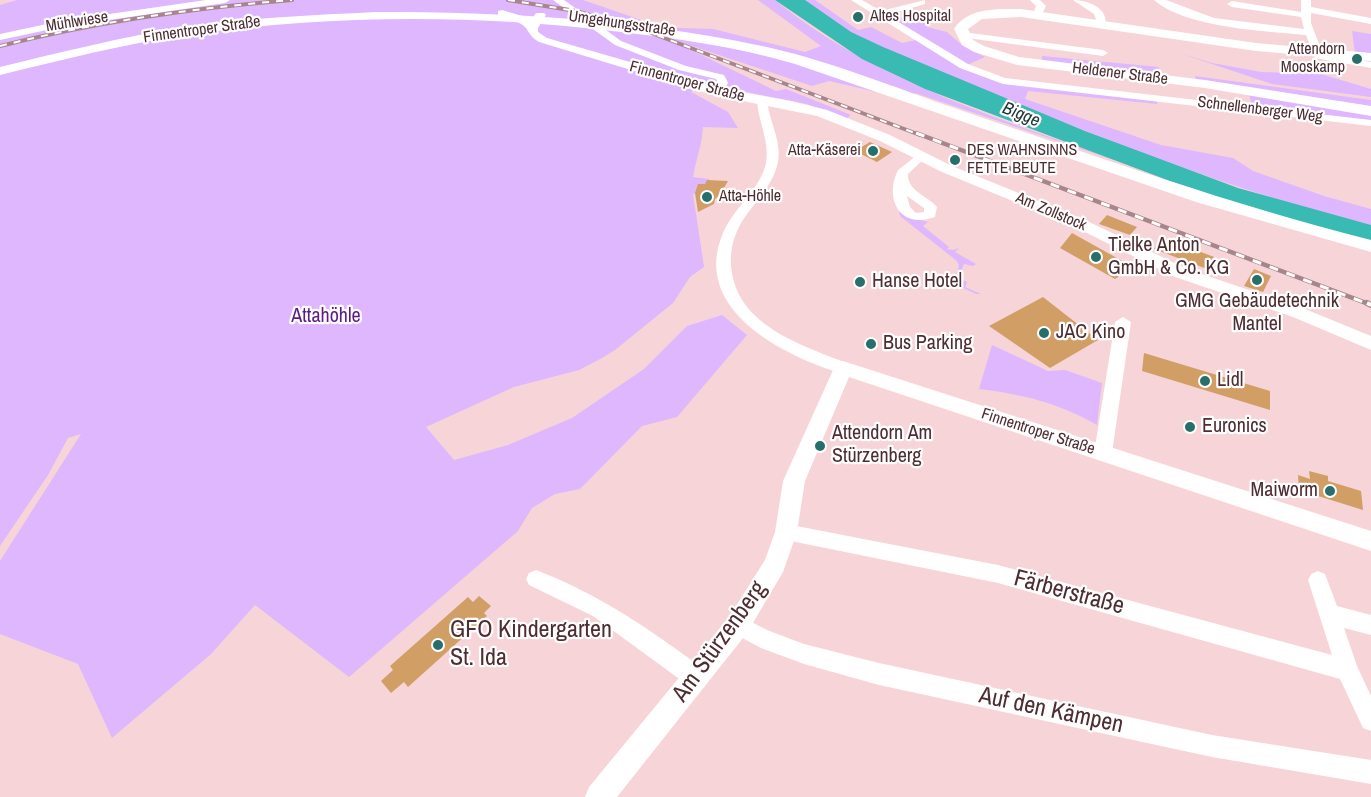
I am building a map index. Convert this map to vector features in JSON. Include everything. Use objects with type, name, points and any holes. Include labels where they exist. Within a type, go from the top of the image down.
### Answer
[{"type":"main road","name":"Finnentroper Straße","points":[[0,71],[123,42],[263,20],[392,11],[540,15]]},
{"type":"main road","points":[[962,35],[961,26],[973,18],[1006,13],[1038,14],[1220,42],[1371,57]]},
{"type":"main road","name":"Umgehungsstraße","points":[[540,15],[562,16],[704,36],[794,59],[1219,203],[1371,246]]},
{"type":"main road","name":"Heldener Straße","points":[[962,35],[979,49],[1025,62],[1204,84],[1371,111]]},
{"type":"street","name":"Mühlwiese","points":[[0,37],[61,24],[225,0]]},
{"type":"street","points":[[558,0],[618,43],[683,68],[720,77],[723,83],[718,92]]},
{"type":"street","name":"Schnellenberger Weg","points":[[856,0],[883,13],[964,66],[1003,81],[1371,123]]},
{"type":"street","name":"Schnellenberger Weg","points":[[868,0],[883,13]]},
{"type":"street","points":[[883,13],[919,4],[922,2],[920,0]]},
{"type":"street","points":[[1035,0],[1041,6],[1038,14]]},
{"type":"street","points":[[1078,0],[1099,12],[1103,17],[1102,25]]},
{"type":"street","points":[[1159,0],[1183,11],[1221,21],[1310,33]]},
{"type":"street","points":[[1232,4],[1305,8],[1371,21]]},
{"type":"street","points":[[1305,8],[1310,33],[1322,57],[1371,65]]},
{"type":"street","name":"Finnentroper Straße","points":[[502,13],[518,18],[532,28],[532,33],[537,37],[550,42],[718,92],[762,100],[762,117],[774,147],[771,165],[767,177],[743,209],[728,237],[723,254],[725,279],[738,305],[771,336],[800,351],[843,368],[1371,541]]},
{"type":"street","points":[[532,28],[540,15]]},
{"type":"street","points":[[962,35],[1103,53]]},
{"type":"street","name":"Am Zollstock","points":[[762,100],[822,113],[885,138],[921,156],[1077,222],[1180,273],[1289,309],[1371,343]]},
{"type":"street","points":[[901,178],[908,191],[925,202],[932,210],[928,215],[919,217],[906,213],[901,202],[901,178],[906,168],[921,156]]},
{"type":"street","points":[[1103,453],[1123,322]]},
{"type":"street","name":"Am Stürzenberg","points":[[599,797],[738,626],[775,565],[786,532],[794,482],[843,368]]},
{"type":"street","name":"Färberstraße","points":[[786,532],[998,574],[1347,670]]},
{"type":"street","points":[[536,579],[563,588],[641,635],[698,678]]},
{"type":"street","points":[[1318,580],[1347,670],[1371,720]]},
{"type":"street","points":[[1328,614],[1371,625]]},
{"type":"street","name":"Auf den Kämpen","points":[[738,626],[761,638],[804,654],[879,674],[1212,746],[1371,772]]},
{"type":"green space","name":"Attahöhle","points":[[17,0],[583,0],[650,23],[677,28],[713,29],[805,52],[821,46],[758,0],[775,0],[816,30],[860,57],[907,81],[1003,120],[1150,172],[915,93],[907,99],[829,81],[812,86],[692,46],[687,48],[776,91],[786,89],[851,115],[846,119],[807,104],[701,83],[691,92],[728,112],[738,128],[703,127],[693,177],[709,179],[709,193],[693,194],[704,267],[690,277],[673,303],[602,358],[579,370],[514,387],[426,427],[454,460],[508,445],[572,418],[644,369],[687,326],[722,315],[747,335],[677,417],[642,426],[580,489],[555,494],[532,508],[518,531],[349,677],[255,605],[211,654],[112,738],[78,664],[0,634],[0,561],[81,434],[68,438],[48,475],[0,546],[0,5]]},
{"type":"green space","points":[[805,0],[815,0],[858,30],[871,27],[902,43],[916,40],[962,68],[1002,83],[1157,101],[1157,104],[1028,91],[1025,99],[1161,145],[1233,158],[1253,171],[1324,196],[1371,209],[1371,225],[1222,181],[1076,127],[888,51],[843,28]]},
{"type":"green space","points":[[927,12],[938,16],[927,27],[947,32],[963,46],[985,57],[967,65],[892,19]]},
{"type":"green space","points":[[1352,31],[1371,34],[1371,55],[1355,54]]},
{"type":"green space","points":[[1179,53],[1212,63],[1261,72],[1321,74],[1371,89],[1371,97],[1272,84]]},
{"type":"green space","points":[[1042,56],[1159,67],[1161,75],[1042,62]]},
{"type":"green space","points":[[1195,76],[1371,100],[1371,109],[1196,80]]},
{"type":"green space","points":[[1249,94],[1371,114],[1371,121],[1252,106]]},
{"type":"green space","points":[[898,207],[906,216],[928,222],[923,226],[949,247],[947,249],[959,248],[955,252],[976,264],[973,266],[964,264],[958,278],[967,282],[965,287],[981,294],[976,294],[953,283],[959,266],[957,261],[900,216]]},
{"type":"green space","points":[[992,345],[1048,371],[1065,370],[1102,383],[1097,425],[1054,405],[979,389]]},
{"type":"water","name":"Bigge","points":[[775,0],[805,0],[851,32],[883,47],[1085,131],[1238,188],[1371,225],[1371,242],[1235,203],[1170,181],[925,89],[862,59]]},
{"type":"building","name":"Atta-Käserei","points":[[870,142],[892,152],[877,162],[855,151]]},
{"type":"building","name":"Atta-Höhle","points":[[707,180],[728,181],[714,204],[698,212],[695,193],[698,184],[705,184]]},
{"type":"building","points":[[1107,215],[1137,227],[1130,235],[1099,224]]},
{"type":"building","name":"Tielke Anton GmbH & Co. KG","points":[[1072,233],[1133,267],[1115,279],[1060,248]]},
{"type":"building","points":[[1162,237],[1214,257],[1207,269],[1154,249]]},
{"type":"building","name":"GMG Gebäudetechnik Mantel","points":[[1254,269],[1271,276],[1263,292],[1244,286]]},
{"type":"building","name":"JAC Kino","points":[[1043,297],[1098,340],[1050,368],[989,326]]},
{"type":"building","name":"Lidl","points":[[1144,353],[1270,391],[1270,410],[1142,371]]},
{"type":"building","name":"Maiworm","points":[[1309,471],[1328,476],[1328,481],[1361,491],[1363,510],[1299,490],[1298,475],[1310,479]]},
{"type":"building","name":"GFO Kindergarten St. Ida","points":[[479,596],[491,606],[484,613],[487,616],[408,687],[404,682],[391,693],[381,681],[393,670],[390,666],[468,597],[473,602]]},
{"type":"railway","points":[[0,46],[145,17],[292,0]]},
{"type":"railway","points":[[508,0],[576,11],[646,31],[920,135]]},
{"type":"railway","points":[[916,133],[1371,305],[1367,303]]},
{"type":"place","name":"Altes Hospital","points":[[858,17]]},
{"type":"place","name":"Attendorn Mooskamp","points":[[1357,59]]},
{"type":"place","name":"Atta-Käserei","points":[[873,151]]},
{"type":"place","name":"DES WAHNSINNS FETTE BEUTE","points":[[955,160]]},
{"type":"place","name":"Atta-Höhle","points":[[707,197]]},
{"type":"place","name":"Tielke Anton GmbH & Co. KG","points":[[1096,257]]},
{"type":"place","name":"GMG Gebäudetechnik Mantel","points":[[1257,280]]},
{"type":"place","name":"Hanse Hotel","points":[[860,282]]},
{"type":"place","name":"JAC Kino","points":[[1044,333]]},
{"type":"place","name":"Bus Parking","points":[[871,344]]},
{"type":"place","name":"Lidl","points":[[1205,381]]},
{"type":"place","name":"Euronics","points":[[1190,427]]},
{"type":"place","name":"Attendorn Am Stürzenberg","points":[[820,446]]},
{"type":"place","name":"Maiworm","points":[[1330,491]]},
{"type":"place","name":"GFO Kindergarten St. Ida","points":[[438,645]]}]
